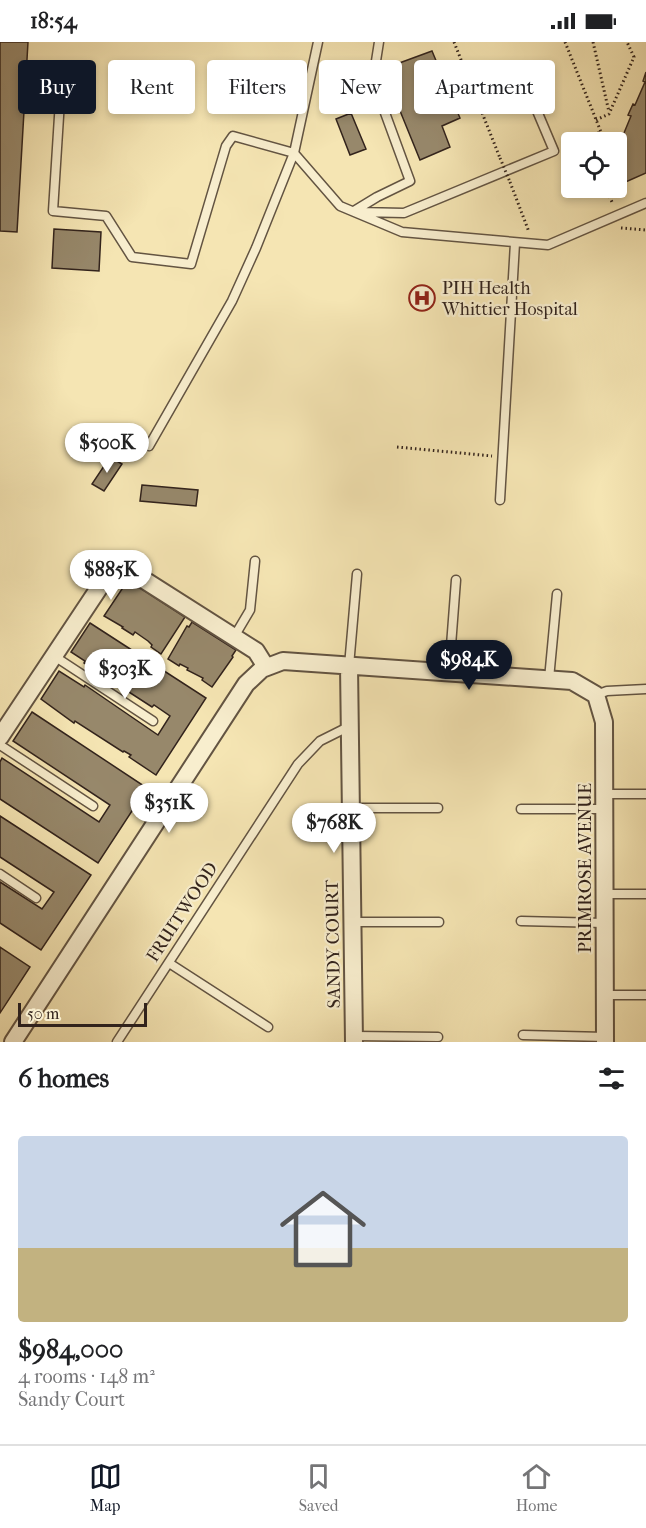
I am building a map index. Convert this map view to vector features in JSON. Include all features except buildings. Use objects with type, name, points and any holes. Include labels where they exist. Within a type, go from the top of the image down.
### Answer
[{"type":"street","points":[[0,737],[103,582],[116,573],[130,571],[256,651],[266,667]]},
{"type":"street","points":[[13,1042],[246,684],[266,667],[283,661],[549,679],[572,681],[596,695]]},
{"type":"street","name":"SANDY COURT","points":[[349,666],[354,1039]]},
{"type":"street","name":"PRIMROSE AVENUE","points":[[596,695],[604,722],[605,1040]]},
{"type":"lane","points":[[149,446],[232,301],[256,248],[294,153],[318,42]]},
{"type":"lane","points":[[353,212],[410,181],[373,80],[379,42]]},
{"type":"lane","points":[[59,114],[53,211],[106,216],[132,257],[191,264],[226,146],[233,136],[294,153],[340,206],[402,232],[548,245],[646,203]]},
{"type":"lane","points":[[353,212],[404,213],[554,151],[538,114]]},
{"type":"lane","points":[[500,500],[515,243]]},
{"type":"lane","points":[[234,637],[250,610],[255,561]]},
{"type":"lane","points":[[349,666],[357,574]]},
{"type":"lane","points":[[449,672],[456,580]]},
{"type":"lane","points":[[549,679],[557,594]]},
{"type":"lane","points":[[54,656],[153,721]]},
{"type":"lane","points":[[596,695],[607,691],[646,689]]},
{"type":"lane","name":"FRUITWOOD","points":[[117,1042],[298,764],[320,741],[350,725]]},
{"type":"lane","points":[[0,745],[93,806]]},
{"type":"lane","points":[[521,808],[604,802],[646,794]]},
{"type":"lane","points":[[351,808],[438,808]]},
{"type":"lane","points":[[0,874],[36,897]]},
{"type":"lane","points":[[604,894],[646,894]]},
{"type":"lane","points":[[521,921],[604,923]]},
{"type":"lane","points":[[352,922],[439,922]]},
{"type":"lane","points":[[169,963],[268,1027]]},
{"type":"lane","points":[[605,995],[646,995]]},
{"type":"lane","points":[[523,1035],[605,1040]]},
{"type":"lane","points":[[354,1039],[438,1037]]},
{"type":"path","points":[[454,42],[530,233]]},
{"type":"path","points":[[565,42],[601,132]]},
{"type":"path","points":[[593,42],[609,114]]},
{"type":"path","points":[[596,120],[609,114],[634,57],[627,42]]},
{"type":"path","points":[[610,198],[612,202]]},
{"type":"path","points":[[619,228],[646,230]]},
{"type":"path","points":[[397,447],[496,456]]},
{"type":"place","name":"PIH Health Whittier Hospital","points":[[422,298]]}]
